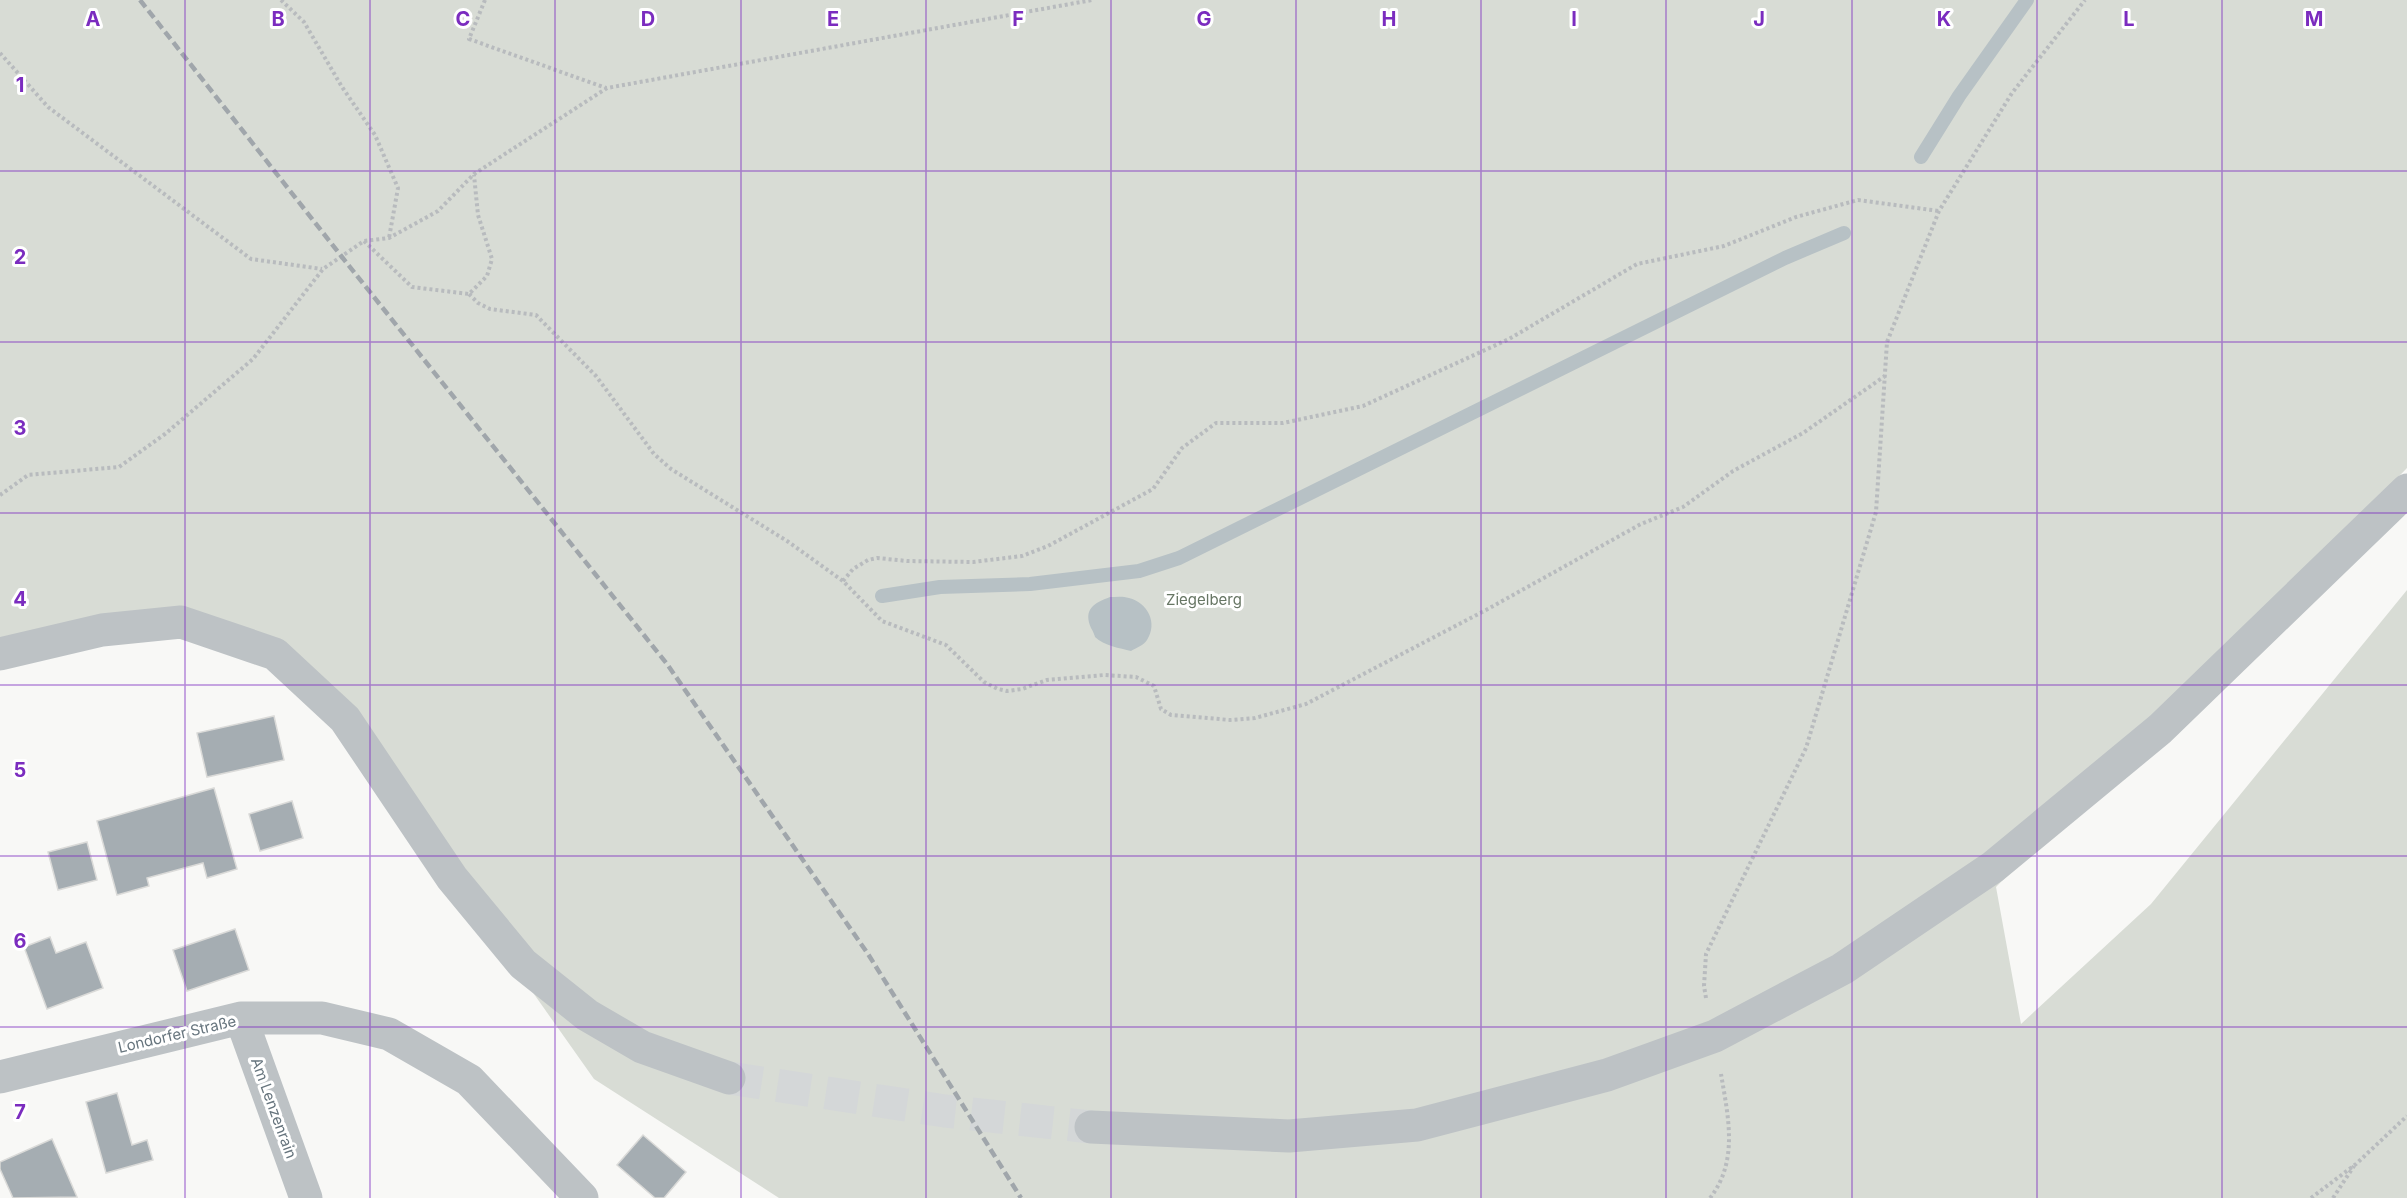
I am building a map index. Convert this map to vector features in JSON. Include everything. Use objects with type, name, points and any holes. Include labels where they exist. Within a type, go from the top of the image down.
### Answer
[{"type":"street","points":[[1091,1127],[1289,1136],[1417,1125],[1607,1075],[1715,1036],[1842,969],[1993,867],[2160,729],[2407,490]]},
{"type":"street","points":[[0,654],[102,630],[181,622],[275,654],[345,719],[452,878],[523,964],[587,1015],[642,1047],[729,1078]]},
{"type":"street","name":"Londorfer Straße","points":[[0,1077],[241,1018],[322,1018],[389,1034],[469,1080],[582,1198]]},
{"type":"street","name":"Am Lenzenrain","points":[[241,1018],[306,1198]]},
{"type":"path","points":[[281,0],[304,22],[342,87],[375,135],[398,188],[389,238]]},
{"type":"path","points":[[485,0],[469,39],[607,88]]},
{"type":"path","points":[[0,495],[28,475],[119,467],[165,434],[253,359],[323,269],[364,241],[389,238],[438,211],[474,174],[607,88],[1092,0]]},
{"type":"path","points":[[1710,1198],[1728,1161],[1731,1130],[1704,986],[1706,954],[1806,748],[1876,512],[1887,342],[1940,211],[2012,93],[2085,0]]},
{"type":"path","points":[[0,54],[48,107],[251,259],[323,269]]},
{"type":"path","points":[[469,294],[487,276],[492,259],[478,215],[474,174]]},
{"type":"path","points":[[843,582],[853,569],[868,560],[877,558],[973,562],[1022,556],[1048,546],[1153,489],[1182,448],[1216,423],[1283,423],[1364,406],[1509,339],[1637,264],[1724,246],[1796,217],[1857,201],[1940,211]]},
{"type":"path","points":[[364,241],[412,287],[469,294],[478,303],[490,309],[536,315],[596,376],[654,454],[671,469],[787,541],[843,582],[882,621],[946,645],[984,682],[998,690],[1006,691],[1022,689],[1047,680],[1104,675],[1136,677],[1154,686],[1161,709],[1171,715],[1230,720],[1255,718],[1306,704],[1486,610],[1641,524],[1683,507],[1733,471],[1803,433],[1885,376]]},
{"type":"path","points":[[2311,1198],[2356,1164],[2407,1116]]},
{"type":"path","points":[[2333,1198],[2356,1164]]},
{"type":"green space","name":"Ziegelberg","points":[[0,0],[2407,0],[2407,468],[1996,887],[2021,1024],[2151,904],[2407,590],[2407,1198],[779,1198],[594,1079],[452,878],[275,654],[181,623],[0,654]]},
{"type":"shaded area","points":[[1110,597],[1124,597],[1136,601],[1149,614],[1152,627],[1150,634],[1142,645],[1131,651],[1103,643],[1095,637],[1091,628],[1089,611],[1095,604]]},
{"type":"building","points":[[274,716],[284,760],[207,777],[197,733]]},
{"type":"building","points":[[214,788],[237,869],[207,878],[203,863],[147,878],[149,886],[117,895],[97,821]]},
{"type":"building","points":[[292,801],[303,838],[260,851],[249,814]]},
{"type":"building","points":[[87,842],[97,880],[58,890],[48,852]]},
{"type":"building","points":[[235,929],[249,970],[187,991],[173,950]]},
{"type":"building","points":[[50,937],[56,953],[86,942],[103,988],[47,1009],[24,947]]},
{"type":"building","points":[[117,1093],[132,1145],[147,1140],[153,1160],[106,1173],[86,1102]]},
{"type":"building","points":[[643,1135],[686,1172],[664,1198],[655,1198],[617,1165]]},
{"type":"building","points":[[52,1139],[77,1197],[13,1198],[0,1169],[0,1162]]},
{"type":"waterway","points":[[1921,157],[1959,96],[2027,0]]},
{"type":"waterway","points":[[882,596],[940,587],[1030,584],[1139,571],[1179,558],[1785,258],[1844,233]]},
{"type":"tunnel","points":[[729,1078],[945,1111],[1091,1127]]},
{"type":"railway","points":[[140,0],[667,664],[868,954],[1021,1198]]}]
